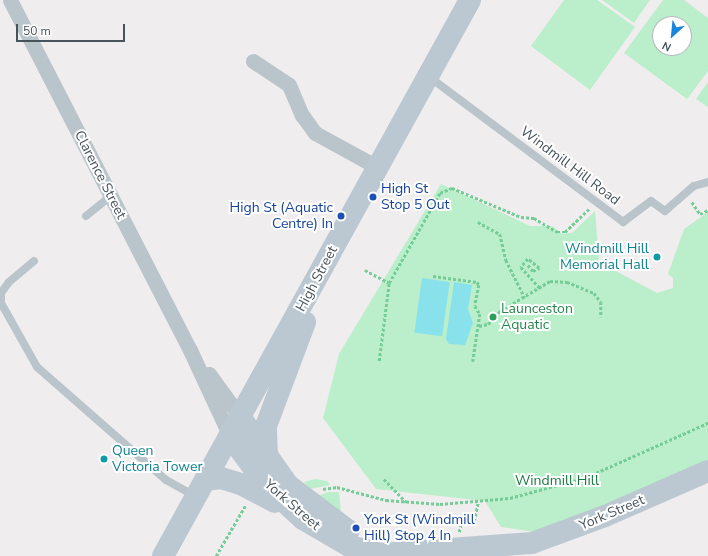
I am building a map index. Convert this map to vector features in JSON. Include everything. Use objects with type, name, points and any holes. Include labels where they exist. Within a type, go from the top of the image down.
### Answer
[{"type":"street","name":"Clarence Street","points":[[10,0],[190,350],[230,436]]},
{"type":"street","name":"High Street","points":[[163,556],[320,275],[377,167],[470,0]]},
{"type":"street","points":[[253,61],[289,85],[302,115],[315,132],[377,167]]},
{"type":"street","points":[[268,459],[266,426],[320,275]]},
{"type":"street","name":"Clarence Street","points":[[190,350],[241,418]]},
{"type":"street","name":"York Street","points":[[241,418],[268,459],[298,494],[359,537],[398,545],[463,548],[511,547],[550,538],[708,471]]},
{"type":"street","name":"York Street","points":[[230,436],[266,485],[304,519],[332,537],[363,551],[402,554],[463,548]]},
{"type":"street","points":[[201,488],[221,478],[241,484],[304,519]]},
{"type":"lane","name":"Windmill Hill Road","points":[[427,76],[623,222],[652,201],[665,212],[694,186],[708,182]]},
{"type":"lane","points":[[86,216],[111,196]]},
{"type":"lane","points":[[34,261],[9,282],[1,293],[1,302],[37,367],[166,480],[201,488]]},
{"type":"path","points":[[379,361],[389,283],[440,194],[452,188],[521,217],[534,218],[557,232],[565,232],[594,200]]},
{"type":"path","points":[[686,193],[700,214],[708,210]]},
{"type":"path","points":[[478,222],[500,234],[506,260],[525,298]]},
{"type":"path","points":[[528,265],[533,271],[539,268],[532,260],[522,264],[524,273],[540,288]]},
{"type":"path","points":[[365,270],[389,283]]},
{"type":"path","points":[[433,276],[477,282],[479,285],[475,306],[480,314],[473,361]]},
{"type":"path","points":[[479,326],[488,324],[500,311],[525,298],[550,281],[583,287],[601,302],[601,317]]},
{"type":"path","points":[[321,490],[337,487],[407,502],[478,502],[546,491],[708,423]]},
{"type":"path","points":[[384,479],[407,502]]},
{"type":"path","points":[[216,556],[248,502]]},
{"type":"path","points":[[463,548],[461,523],[474,521],[478,502]]},
{"type":"green space","points":[[564,0],[597,0],[635,27],[590,90],[531,46]]},
{"type":"green space","points":[[602,0],[650,0],[634,23]]},
{"type":"green space","points":[[663,0],[684,0],[708,18],[708,71],[687,99],[624,53]]},
{"type":"green space","points":[[708,82],[708,107],[696,99]]},
{"type":"green space","name":"Launceston Aquatic","points":[[441,184],[530,226],[552,226],[562,234],[572,233],[595,211],[599,262],[657,293],[673,288],[673,278],[668,274],[684,229],[708,212],[708,462],[617,503],[534,532],[501,527],[485,501],[376,489],[323,418],[339,354]]},
{"type":"green space","points":[[315,479],[327,481],[330,485],[310,489],[304,482]]},
{"type":"green space","points":[[328,492],[339,492],[341,512],[318,496]]},
{"type":"water","points":[[422,278],[450,282],[442,336],[414,332]]},
{"type":"water","points":[[454,282],[472,285],[468,309],[473,323],[465,345],[449,344],[446,339]]},
{"type":"place","name":"High St Stop 5 Out","points":[[373,197]]},
{"type":"place","name":"High St (Aquatic Centre) In","points":[[341,216]]},
{"type":"place","name":"Windmill Hill Memorial Hall","points":[[657,257]]},
{"type":"place","name":"Launceston Aquatic","points":[[493,317]]},
{"type":"place","name":"Queen Victoria Tower","points":[[104,459]]},
{"type":"place","name":"York St (Windmill Hill) Stop 4 In","points":[[356,528]]},
{"type":"park label","name":"Windmill Hill","points":[[557,481]]}]
